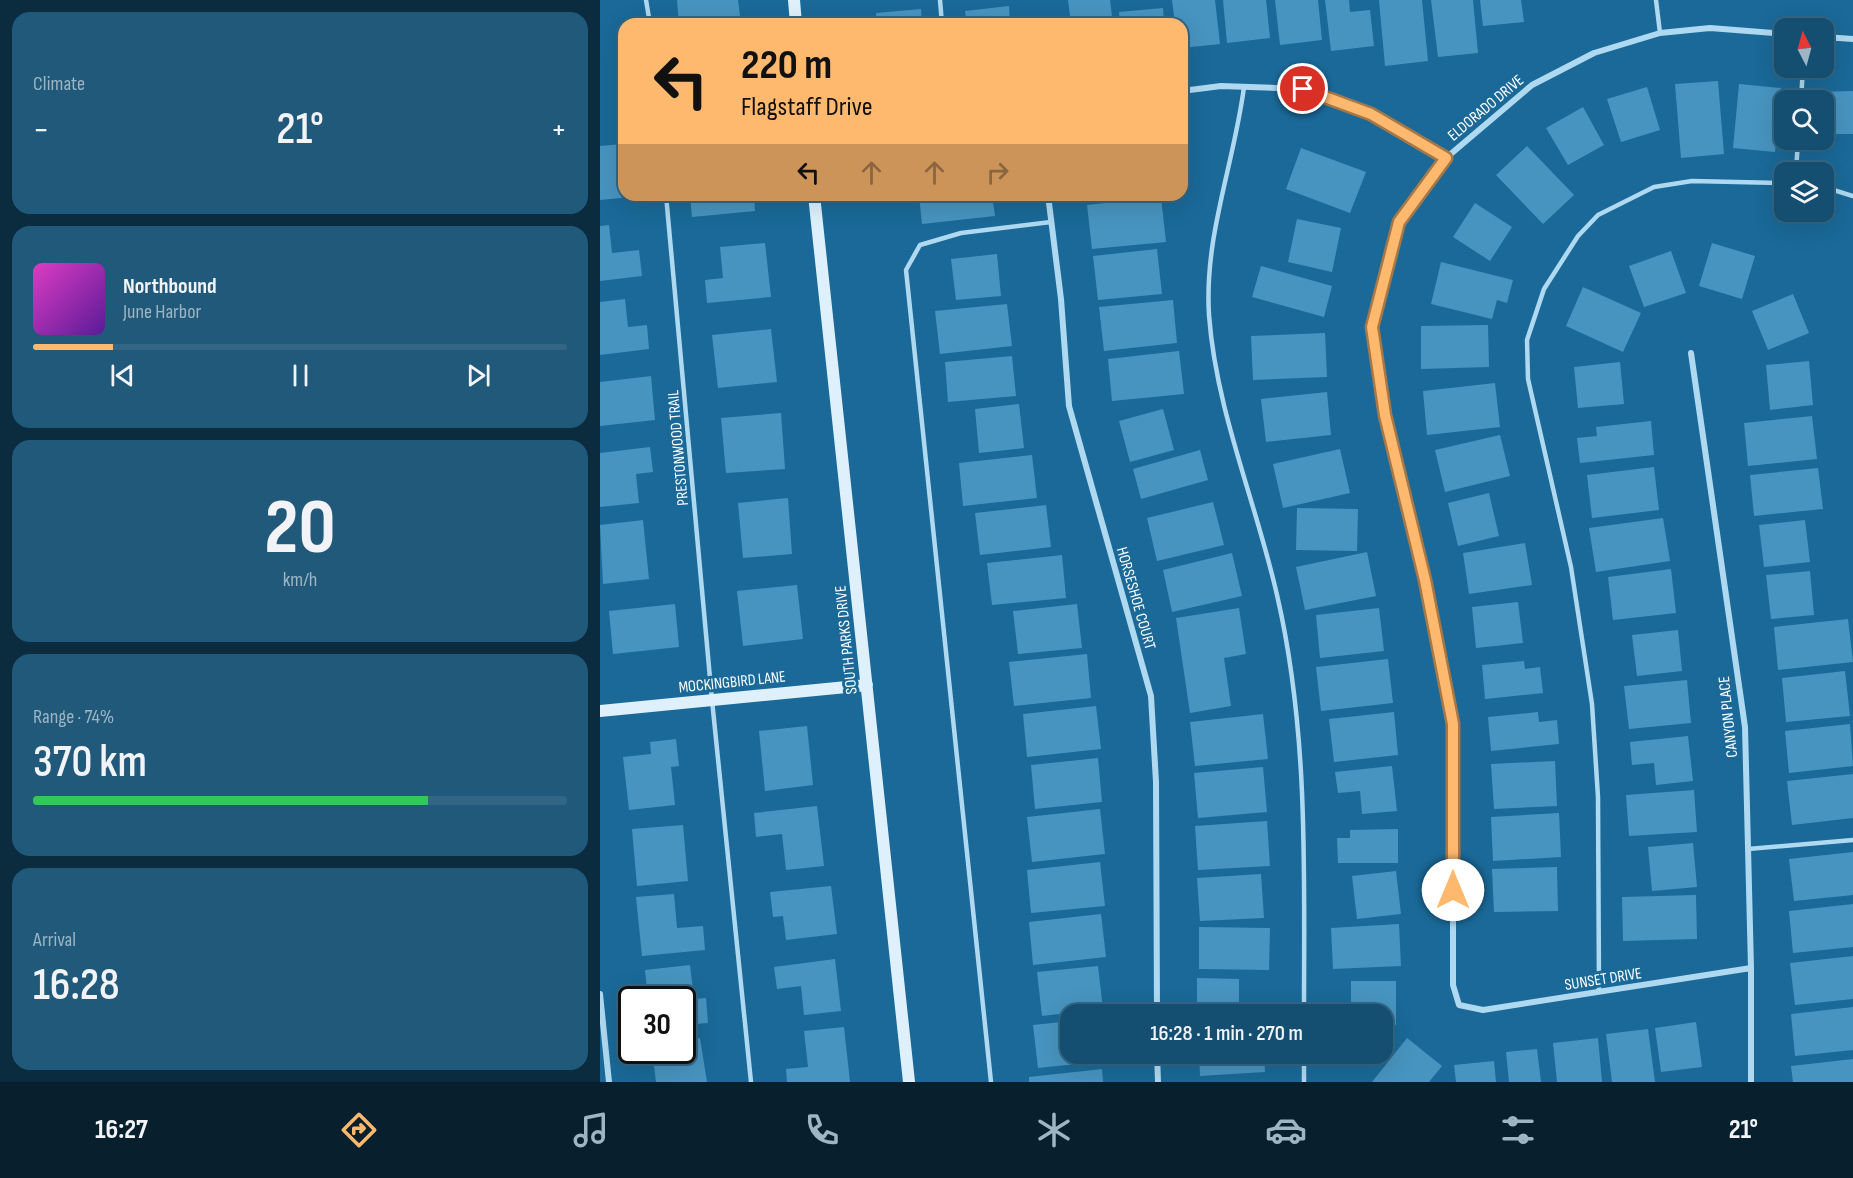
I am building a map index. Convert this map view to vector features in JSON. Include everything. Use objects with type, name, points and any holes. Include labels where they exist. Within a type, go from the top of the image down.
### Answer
[{"type":"street","points":[[794,0],[796,18]]},
{"type":"street","name":"ELDORADO DRIVE","points":[[1459,1005],[1453,985],[1453,724],[1425,580],[1385,415],[1372,327],[1399,222],[1446,158],[1532,85],[1594,53],[1660,33],[1710,28],[1774,32]]},
{"type":"street","points":[[1834,38],[1853,39]]},
{"type":"street","points":[[1188,90],[1221,86],[1303,89],[1371,114],[1446,158]]},
{"type":"street","name":"SOUTH PARKS DRIVE","points":[[815,201],[909,1082]]},
{"type":"street","name":"HORSESHOE COURT","points":[[1049,201],[1061,299],[1069,406],[1151,696],[1156,782],[1157,1004]]},
{"type":"street","name":"CANYON PLACE","points":[[1691,353],[1745,728],[1751,968],[1750,1082]]},
{"type":"street","name":"MOCKINGBIRD LANE","points":[[600,711],[867,684]]},
{"type":"street","name":"SUNSET DRIVE","points":[[1459,1005],[1483,1010],[1751,968]]},
{"type":"street","points":[[600,994],[609,1082]]},
{"type":"street","points":[[1158,1064],[1158,1082]]},
{"type":"lane","points":[[646,0],[649,18]]},
{"type":"lane","points":[[940,0],[942,18]]},
{"type":"lane","points":[[1656,0],[1660,33]]},
{"type":"lane","points":[[1245,87],[1239,132],[1211,242],[1209,314],[1217,375],[1278,596],[1294,682],[1304,803],[1304,1004]]},
{"type":"lane","points":[[1599,992],[1599,797],[1592,704],[1570,567],[1528,379],[1527,340],[1544,289],[1578,236],[1598,215],[1654,187],[1692,181],[1774,183]]},
{"type":"lane","points":[[1834,190],[1853,196]]},
{"type":"lane","name":"PRESTONWOOD TRAIL","points":[[667,201],[712,700],[751,1082]]},
{"type":"lane","points":[[991,1082],[906,270],[920,245],[961,233],[1051,222]]},
{"type":"lane","points":[[1748,849],[1853,840]]},
{"type":"lane","points":[[1304,1064],[1304,1082]]},
{"type":"building","points":[[677,0],[738,0],[740,18],[678,18]]},
{"type":"building","points":[[1068,0],[1110,0],[1112,18],[1070,18]]},
{"type":"building","points":[[1172,0],[1215,0],[1220,44],[1188,47],[1188,18],[1174,18]]},
{"type":"building","points":[[1223,0],[1266,0],[1270,38],[1227,43]]},
{"type":"building","points":[[1275,0],[1318,0],[1322,40],[1280,45]]},
{"type":"building","points":[[1325,0],[1349,0],[1350,12],[1370,10],[1374,46],[1331,51]]},
{"type":"building","points":[[1379,0],[1422,0],[1428,61],[1385,66]]},
{"type":"building","points":[[1431,0],[1473,0],[1478,53],[1438,57]]},
{"type":"building","points":[[1480,0],[1521,0],[1524,22],[1483,26]]},
{"type":"building","points":[[1009,6],[1010,18],[966,18],[965,11]]},
{"type":"building","points":[[1163,8],[1164,18],[1120,18],[1119,12]]},
{"type":"building","points":[[921,9],[922,18],[876,18],[876,13]]},
{"type":"building","points":[[1718,81],[1724,154],[1681,158],[1675,84]]},
{"type":"building","points":[[1739,84],[1781,88],[1781,90],[1774,90],[1775,152],[1733,148]]},
{"type":"building","points":[[1647,87],[1660,130],[1621,142],[1607,99]]},
{"type":"building","points":[[1834,91],[1853,91],[1853,134],[1834,134]]},
{"type":"building","points":[[1583,107],[1604,145],[1568,165],[1546,128]]},
{"type":"building","points":[[618,144],[618,198],[600,200],[600,146]]},
{"type":"building","points":[[1527,146],[1574,195],[1543,224],[1496,175]]},
{"type":"building","points":[[1301,148],[1366,172],[1350,213],[1286,189]]},
{"type":"building","points":[[691,201],[754,201],[755,211],[692,217]]},
{"type":"building","points":[[920,201],[993,201],[995,216],[922,224]]},
{"type":"building","points":[[1124,201],[1161,201],[1166,242],[1092,249],[1087,205]]},
{"type":"building","points":[[1475,203],[1512,227],[1490,261],[1453,237]]},
{"type":"building","points":[[1297,219],[1341,228],[1332,272],[1288,262]]},
{"type":"building","points":[[609,225],[612,253],[639,250],[642,276],[600,281],[600,226]]},
{"type":"building","points":[[765,243],[771,297],[707,303],[705,280],[723,278],[720,247]]},
{"type":"building","points":[[1712,243],[1755,256],[1742,299],[1699,286]]},
{"type":"building","points":[[1157,249],[1162,294],[1098,300],[1093,256]]},
{"type":"building","points":[[1671,251],[1686,293],[1644,307],[1629,266]]},
{"type":"building","points":[[997,254],[1001,296],[956,300],[951,259]]},
{"type":"building","points":[[1441,262],[1513,280],[1507,303],[1497,300],[1492,319],[1431,304]]},
{"type":"building","points":[[1261,266],[1332,286],[1324,317],[1252,297]]},
{"type":"building","points":[[1583,287],[1641,313],[1623,352],[1566,326]]},
{"type":"building","points":[[1793,294],[1809,333],[1768,350],[1752,311]]},
{"type":"building","points":[[625,299],[628,327],[647,325],[649,349],[600,355],[600,302]]},
{"type":"building","points":[[1173,300],[1177,343],[1104,351],[1099,307]]},
{"type":"building","points":[[1007,304],[1012,346],[940,354],[935,311]]},
{"type":"building","points":[[1488,325],[1489,367],[1421,369],[1421,326]]},
{"type":"building","points":[[771,329],[777,382],[718,388],[712,335]]},
{"type":"building","points":[[1325,333],[1327,377],[1253,380],[1251,336]]},
{"type":"building","points":[[1179,351],[1184,394],[1112,401],[1108,359]]},
{"type":"building","points":[[1012,356],[1016,396],[948,402],[945,362]]},
{"type":"building","points":[[1809,361],[1813,405],[1770,410],[1766,365]]},
{"type":"building","points":[[1620,362],[1624,404],[1578,408],[1574,367]]},
{"type":"building","points":[[651,376],[655,420],[600,426],[600,382]]},
{"type":"building","points":[[1495,383],[1500,427],[1427,435],[1423,391]]},
{"type":"building","points":[[1327,392],[1331,435],[1266,442],[1261,399]]},
{"type":"building","points":[[1019,404],[1024,448],[979,453],[975,409]]},
{"type":"building","points":[[1163,409],[1174,450],[1130,462],[1119,421]]},
{"type":"building","points":[[781,413],[785,469],[726,473],[721,418]]},
{"type":"building","points":[[1812,416],[1817,459],[1748,466],[1744,423]]},
{"type":"building","points":[[1651,421],[1654,455],[1580,463],[1577,438],[1597,436],[1596,427]]},
{"type":"building","points":[[1500,435],[1510,476],[1445,492],[1435,450]]},
{"type":"building","points":[[650,447],[653,472],[636,474],[639,503],[600,507],[600,453]]},
{"type":"building","points":[[1340,449],[1350,493],[1283,508],[1273,464]]},
{"type":"building","points":[[1200,450],[1208,480],[1141,499],[1133,469]]},
{"type":"building","points":[[1032,455],[1037,498],[963,506],[959,463]]},
{"type":"building","points":[[1654,467],[1659,510],[1592,518],[1587,475]]},
{"type":"building","points":[[1818,468],[1823,509],[1754,516],[1750,475]]},
{"type":"building","points":[[1489,493],[1499,536],[1458,546],[1448,503]]},
{"type":"building","points":[[788,498],[792,554],[743,558],[738,503]]},
{"type":"building","points":[[1213,502],[1224,545],[1157,561],[1147,518]]},
{"type":"building","points":[[1046,505],[1051,547],[980,555],[975,513]]},
{"type":"building","points":[[1297,508],[1358,509],[1357,551],[1296,550]]},
{"type":"building","points":[[1663,518],[1670,561],[1596,572],[1589,528]]},
{"type":"building","points":[[643,520],[649,579],[603,584],[600,525]]},
{"type":"building","points":[[1805,520],[1810,562],[1764,567],[1759,525]]},
{"type":"building","points":[[1525,543],[1532,585],[1469,594],[1463,553]]},
{"type":"building","points":[[1367,552],[1376,596],[1305,610],[1296,567]]},
{"type":"building","points":[[1232,553],[1242,596],[1172,612],[1163,570]]},
{"type":"building","points":[[1062,555],[1066,598],[992,605],[987,563]]},
{"type":"building","points":[[1671,569],[1676,613],[1613,620],[1608,577]]},
{"type":"building","points":[[1810,571],[1814,615],[1771,619],[1766,575]]},
{"type":"building","points":[[797,585],[803,639],[743,646],[737,591]]},
{"type":"building","points":[[1518,602],[1523,643],[1476,648],[1472,607]]},
{"type":"building","points":[[675,604],[679,647],[613,654],[609,611]]},
{"type":"building","points":[[1077,604],[1082,648],[1018,654],[1013,611]]},
{"type":"building","points":[[1239,608],[1246,654],[1224,658],[1231,706],[1190,713],[1176,618]]},
{"type":"building","points":[[1379,608],[1384,651],[1320,658],[1316,615]]},
{"type":"building","points":[[1848,619],[1853,662],[1778,670],[1774,627]]},
{"type":"building","points":[[1678,630],[1682,671],[1637,676],[1632,635]]},
{"type":"building","points":[[1087,654],[1091,698],[1014,706],[1009,662]]},
{"type":"building","points":[[1388,659],[1393,703],[1321,711],[1316,667]]},
{"type":"building","points":[[1524,661],[1525,669],[1540,667],[1543,693],[1485,699],[1482,665]]},
{"type":"building","points":[[1845,671],[1850,716],[1786,722],[1782,678]]},
{"type":"building","points":[[1687,680],[1691,723],[1629,729],[1624,686]]},
{"type":"building","points":[[1096,706],[1101,749],[1027,757],[1023,714]]},
{"type":"building","points":[[1394,712],[1398,755],[1334,762],[1329,719]]},
{"type":"building","points":[[1538,712],[1539,722],[1557,720],[1559,744],[1491,751],[1488,717]]},
{"type":"building","points":[[1263,714],[1268,759],[1195,766],[1190,722]]},
{"type":"building","points":[[1850,724],[1853,766],[1789,773],[1785,731]]},
{"type":"building","points":[[807,726],[813,785],[765,791],[759,731]]},
{"type":"building","points":[[1688,736],[1693,781],[1656,785],[1654,763],[1632,765],[1630,742]]},
{"type":"building","points":[[676,739],[679,766],[671,767],[675,805],[629,810],[623,757],[651,754],[650,742]]},
{"type":"building","points":[[1098,758],[1102,802],[1035,809],[1031,765]]},
{"type":"building","points":[[1555,761],[1557,806],[1494,809],[1491,764]]},
{"type":"building","points":[[1392,766],[1397,811],[1362,814],[1360,791],[1338,793],[1335,772]]},
{"type":"building","points":[[1263,767],[1267,812],[1198,818],[1194,773]]},
{"type":"building","points":[[1853,774],[1853,818],[1792,825],[1787,781]]},
{"type":"building","points":[[1694,790],[1697,832],[1629,836],[1626,795]]},
{"type":"building","points":[[817,806],[824,866],[786,870],[782,834],[756,837],[754,813]]},
{"type":"building","points":[[1100,809],[1105,854],[1032,862],[1027,817]]},
{"type":"building","points":[[1559,813],[1561,857],[1493,861],[1491,817]]},
{"type":"building","points":[[1267,821],[1270,866],[1198,870],[1195,826]]},
{"type":"building","points":[[683,825],[688,881],[637,886],[632,829]]},
{"type":"building","points":[[1398,829],[1398,863],[1338,863],[1337,838],[1350,838],[1350,830]]},
{"type":"building","points":[[1693,843],[1697,887],[1652,891],[1648,847]]},
{"type":"building","points":[[1853,852],[1853,895],[1794,901],[1789,859]]},
{"type":"building","points":[[1100,862],[1105,906],[1031,913],[1027,870]]},
{"type":"building","points":[[1557,867],[1558,911],[1494,912],[1492,869]]},
{"type":"building","points":[[1396,871],[1401,914],[1357,919],[1352,876]]},
{"type":"building","points":[[1261,874],[1264,918],[1200,921],[1197,878]]},
{"type":"building","points":[[831,886],[837,934],[786,940],[783,916],[773,917],[770,892]]},
{"type":"building","points":[[674,894],[677,928],[703,926],[705,950],[642,956],[636,897]]},
{"type":"building","points":[[1696,895],[1697,939],[1623,941],[1622,897]]},
{"type":"building","points":[[1853,904],[1853,947],[1793,953],[1789,911]]},
{"type":"building","points":[[1101,914],[1106,957],[1033,965],[1029,922]]},
{"type":"building","points":[[1399,924],[1401,966],[1333,969],[1331,928]]},
{"type":"building","points":[[1199,927],[1270,928],[1269,970],[1199,969]]},
{"type":"building","points":[[1853,956],[1853,999],[1795,1005],[1790,963]]},
{"type":"building","points":[[835,959],[841,1011],[804,1015],[801,986],[777,989],[774,967]]},
{"type":"building","points":[[690,965],[692,986],[647,986],[645,970]]},
{"type":"building","points":[[1098,966],[1102,1004],[1060,1004],[1060,1014],[1042,1016],[1037,972]]},
{"type":"building","points":[[1197,978],[1239,979],[1239,1004],[1197,1004]]},
{"type":"building","points":[[1351,981],[1396,981],[1396,1025],[1393,1025],[1393,1004],[1351,1004]]},
{"type":"building","points":[[706,998],[708,1023],[696,1024],[696,999]]},
{"type":"building","points":[[1853,1007],[1853,1050],[1795,1056],[1791,1014]]},
{"type":"building","points":[[1060,1022],[1060,1064],[1077,1064],[1038,1068],[1033,1025]]},
{"type":"building","points":[[1696,1022],[1702,1067],[1661,1072],[1655,1028]]},
{"type":"building","points":[[844,1027],[850,1082],[787,1082],[786,1069],[808,1067],[804,1031]]},
{"type":"building","points":[[1648,1029],[1655,1082],[1612,1082],[1606,1034]]},
{"type":"building","points":[[696,1038],[700,1038],[707,1082],[656,1082],[654,1064],[696,1064]]},
{"type":"building","points":[[1407,1038],[1442,1066],[1429,1082],[1372,1082],[1386,1064],[1393,1064],[1393,1056]]},
{"type":"building","points":[[1598,1038],[1602,1082],[1557,1082],[1553,1043]]},
{"type":"building","points":[[1537,1049],[1541,1082],[1509,1082],[1506,1052]]},
{"type":"building","points":[[1853,1059],[1853,1082],[1793,1082],[1791,1066]]},
{"type":"building","points":[[1494,1061],[1496,1082],[1456,1082],[1454,1065]]},
{"type":"building","points":[[1199,1064],[1265,1064],[1265,1072],[1200,1076]]},
{"type":"building","points":[[1102,1069],[1103,1082],[1029,1082],[1029,1077]]},
{"type":"route","points":[[1303,89],[1371,114],[1446,158],[1399,222],[1372,327],[1385,415],[1425,580],[1453,724],[1453,890]]}]
